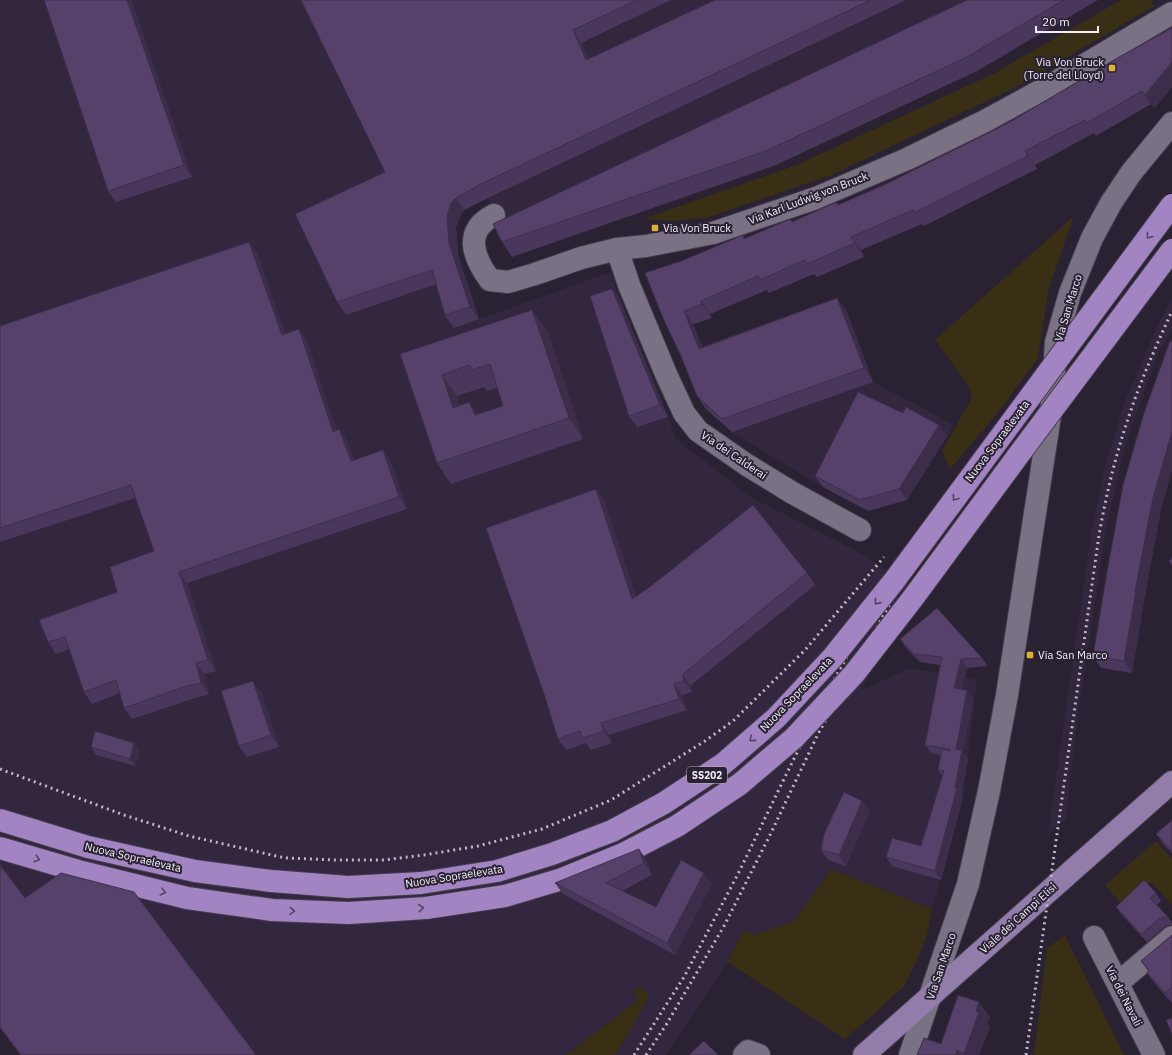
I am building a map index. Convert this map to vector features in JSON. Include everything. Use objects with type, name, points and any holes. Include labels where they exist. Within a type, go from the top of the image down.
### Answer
[{"type":"highway","name":"Nuova Sopraelevata","points":[[0,820],[88,847],[195,871],[271,882],[348,887],[421,883],[497,871],[552,854],[612,831],[664,803],[723,764],[776,718],[832,656],[894,581],[1172,205]]},
{"type":"highway","name":"SS202","points":[[0,848],[82,872],[187,898],[272,910],[349,913],[426,908],[506,896],[562,879],[623,854],[677,826],[740,784],[794,738],[854,674],[913,598],[1172,250]]},
{"type":"main road","name":"Viale dei Campi Elisi","points":[[864,1055],[1172,782]]},
{"type":"street","name":"Via Karl Ludwig von Bruck","points":[[494,215],[486,220],[475,233],[475,250],[480,267],[490,280],[508,282],[581,258],[617,249],[646,246],[713,233],[816,198],[907,159],[985,121],[1049,86],[1172,13]]},
{"type":"street","name":"Via San Marco","points":[[910,1055],[968,884],[989,791],[1007,695],[1052,403],[1056,342],[1070,293],[1092,238],[1111,203],[1131,173],[1172,123]]},
{"type":"street","name":"Via dei Calderai","points":[[617,249],[666,374],[684,413],[698,431],[747,465],[791,492],[860,530]]},
{"type":"street","name":"Via dei Navali","points":[[1094,937],[1154,1055]]},
{"type":"street","points":[[1118,983],[1172,937]]},
{"type":"street","points":[[744,1055],[748,1051],[759,1055]]},
{"type":"shaded area","points":[[0,0],[1097,0],[776,165],[512,257],[488,198],[464,210],[460,216],[456,228],[458,255],[479,319],[611,272],[620,300],[598,307],[668,417],[675,438],[749,496],[862,554],[909,586],[862,690],[910,668],[977,680],[963,797],[932,909],[831,869],[794,921],[753,935],[744,929],[727,962],[666,1055],[615,1055],[650,994],[638,987],[638,1000],[566,1055],[256,1055],[33,909],[0,866]]},
{"type":"shaded area","points":[[1121,0],[1151,0],[1154,6],[1018,86],[831,175],[706,218],[673,221],[643,219],[797,165],[995,73]]},
{"type":"shaded area","points":[[1074,216],[1049,288],[1038,358],[996,415],[950,469],[942,451],[972,398],[969,386],[935,340]]},
{"type":"shaded area","points":[[1172,298],[1172,328],[1156,358],[1126,443],[1107,523],[1078,714],[1066,819],[1048,834],[1092,527],[1106,463],[1124,404],[1155,331]]},
{"type":"shaded area","points":[[847,312],[873,382],[954,425],[907,500],[868,511],[823,487],[731,432],[730,428],[728,428],[706,409],[690,369]]},
{"type":"shaded area","points":[[1156,841],[1172,859],[1172,905],[1151,882],[1123,906],[1105,885]]},
{"type":"shaded area","points":[[831,869],[932,909],[927,935],[905,985],[845,1039],[727,962],[744,929],[753,935],[794,921]]},
{"type":"shaded area","points":[[1065,935],[1124,1055],[1034,1055],[1047,948]]},
{"type":"shaded area","points":[[638,987],[650,994],[615,1055],[566,1055],[637,1001],[633,991]]},
{"type":"building","points":[[44,0],[127,0],[184,165],[108,191]]},
{"type":"building","points":[[301,0],[637,0],[573,30],[586,60],[715,0],[871,0],[479,185],[456,198],[451,203],[447,216],[449,243],[470,307],[445,315],[432,270],[337,302],[295,214],[385,172]]},
{"type":"building","points":[[967,0],[1064,0],[967,57],[766,151],[502,242],[493,224]]},
{"type":"building","points":[[1172,28],[1172,62],[1145,95],[1142,91],[1087,123],[1085,120],[1025,151],[1028,156],[914,213],[913,210],[851,237],[855,243],[807,264],[805,260],[760,280],[758,276],[701,301],[702,304],[684,311],[699,349],[837,298],[864,368],[722,419],[697,396],[645,273],[684,260],[743,235],[744,239],[790,219],[792,222],[836,202],[838,205],[886,184],[1010,122],[1121,56]]},
{"type":"building","points":[[249,242],[282,335],[299,329],[333,432],[339,429],[351,461],[383,450],[399,497],[179,572],[208,660],[196,663],[201,683],[187,686],[124,708],[116,680],[84,692],[65,637],[48,642],[39,620],[117,592],[110,567],[154,551],[131,485],[0,528],[0,326]]},
{"type":"building","points":[[612,289],[660,405],[629,416],[590,296]]},
{"type":"building","points":[[532,310],[569,418],[437,463],[400,354]],"holes":[[[490,364],[503,406],[475,415],[469,402],[453,408],[442,375],[470,365],[472,370]]]},
{"type":"building","points":[[1170,341],[1172,342],[1172,432],[1153,498],[1135,591],[1136,590],[1124,661],[1093,656],[1123,485],[1144,413]]},
{"type":"building","points":[[858,392],[903,413],[906,407],[939,425],[899,489],[860,500],[815,476]]},
{"type":"building","points":[[596,489],[632,599],[651,586],[753,505],[807,573],[683,674],[684,681],[674,684],[679,699],[601,723],[604,731],[583,738],[580,731],[558,739],[545,697],[486,528]]},
{"type":"building","points":[[1172,558],[1172,565],[1169,561]]},
{"type":"building","points":[[937,608],[982,658],[961,659],[954,688],[967,690],[956,749],[962,750],[955,788],[957,788],[935,871],[886,857],[892,838],[921,846],[944,771],[938,770],[942,749],[950,751],[950,749],[925,745],[942,657],[914,654],[900,639]]},
{"type":"building","points":[[253,681],[271,735],[239,746],[221,691]]},
{"type":"building","points":[[95,731],[134,743],[130,759],[91,747]]},
{"type":"building","points":[[844,792],[862,801],[839,855],[821,850],[824,834]]},
{"type":"building","points":[[1172,820],[1172,851],[1156,834]]},
{"type":"building","points":[[639,849],[644,863],[606,883],[656,907],[681,860],[704,873],[667,943],[555,883]]},
{"type":"building","points":[[0,865],[25,898],[61,873],[134,892],[256,1055],[21,1055],[0,1027]]},
{"type":"building","points":[[1144,880],[1156,893],[1150,898],[1168,917],[1158,920],[1141,934],[1116,907]]},
{"type":"building","points":[[1172,935],[1172,987],[1165,993],[1147,973],[1149,970],[1141,961]]},
{"type":"building","points":[[958,995],[979,1002],[976,1011],[979,1012],[964,1054],[957,1050],[955,1055],[917,1055],[924,1038],[941,1044]]},
{"type":"building","points":[[1172,1018],[1172,1034],[1166,1020]]},
{"type":"building","points":[[704,1041],[718,1055],[689,1055]]},
{"type":"railway","points":[[1026,1055],[1099,535],[1108,491],[1123,433],[1143,378],[1172,311]]},
{"type":"railway","points":[[0,769],[124,815],[189,836],[285,858],[383,860],[478,846],[542,829],[611,800],[705,741],[733,721],[805,650],[884,557]]},
{"type":"railway","points":[[634,1055],[684,977],[740,870],[824,698],[890,579]]},
{"type":"railway","points":[[646,1055],[666,1025],[724,926],[770,835],[818,734],[896,593]]},
{"type":"place","name":"Via Von Bruck (Torre del Lloyd)","points":[[1112,68]]},
{"type":"place","name":"Via Von Bruck","points":[[655,228]]},
{"type":"place","name":"Via San Marco","points":[[1030,655]]}]
